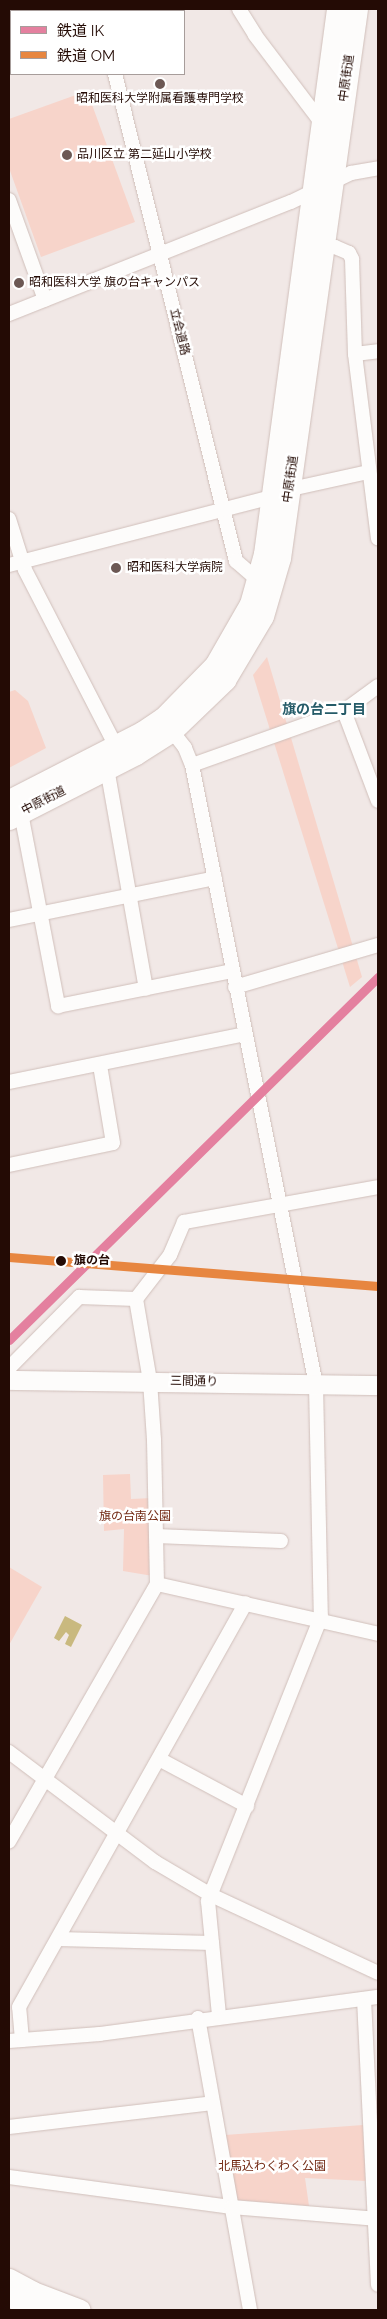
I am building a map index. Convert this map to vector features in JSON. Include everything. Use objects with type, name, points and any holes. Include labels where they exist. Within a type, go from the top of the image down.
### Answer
[{"type":"main road","name":"中原街道","points":[[314,248],[311,192],[338,9]]},
{"type":"main road","name":"中原街道","points":[[13,810],[107,768],[168,725],[225,680],[261,620],[278,570],[281,493],[314,248],[333,181],[357,9]]},
{"type":"main road","name":"中原街道","points":[[13,810],[116,746],[168,725],[222,656],[245,616],[258,580],[281,493]]},
{"type":"main road","points":[[9,2279],[80,2310]]},
{"type":"main road","points":[[9,2296],[37,2310]]},
{"type":"street","points":[[239,9],[255,36],[321,122]]},
{"type":"street","name":"立会道路","points":[[115,75],[236,562],[258,580]]},
{"type":"street","points":[[9,314],[160,254],[311,192],[333,181],[378,168]]},
{"type":"street","points":[[9,200],[45,300]]},
{"type":"street","points":[[314,248],[349,253],[352,259],[355,354],[368,472],[378,539]]},
{"type":"street","points":[[355,354],[378,351]]},
{"type":"street","points":[[16,563],[368,472]]},
{"type":"street","points":[[9,519],[16,563],[116,746]]},
{"type":"street","points":[[192,765],[344,711],[378,686]]},
{"type":"street","points":[[344,711],[376,786],[378,801]]},
{"type":"street","points":[[168,725],[192,765],[316,1385],[319,1621],[208,1901],[219,2016]]},
{"type":"street","points":[[107,768],[146,989]]},
{"type":"street","points":[[13,810],[40,914],[58,1006],[232,971]]},
{"type":"street","points":[[9,920],[215,878]]},
{"type":"street","points":[[235,987],[378,945]]},
{"type":"street","points":[[9,1082],[245,1034]]},
{"type":"street","points":[[9,1165],[113,1143],[100,1065]]},
{"type":"street","points":[[9,1841],[157,1584],[150,1381],[136,1299],[170,1255],[184,1222],[378,1187]]},
{"type":"street","points":[[9,1368],[79,1297],[136,1299]]},
{"type":"street","name":"三間通り","points":[[9,1380],[378,1385]]},
{"type":"street","points":[[156,1536],[281,1541]]},
{"type":"street","points":[[157,1584],[246,1602],[378,1634]]},
{"type":"street","points":[[246,1602],[19,2007],[15,2041],[100,2034],[198,2018],[378,1997]]},
{"type":"street","points":[[9,1752],[117,1834],[211,1895],[378,1972]]},
{"type":"street","points":[[159,1759],[247,1806]]},
{"type":"street","points":[[58,1939],[212,1943]]},
{"type":"street","points":[[364,1999],[378,2285]]},
{"type":"street","points":[[198,2018],[250,2310]]},
{"type":"street","points":[[9,2127],[213,2103]]},
{"type":"street","points":[[9,2176],[99,2191],[232,2207],[376,2220]]},
{"type":"green space","name":"品川区立 第二延山小学校","points":[[87,91],[135,222],[41,257],[9,168],[9,119]]},
{"type":"green space","points":[[267,657],[362,977],[350,987],[253,675]]},
{"type":"green space","points":[[15,690],[28,701],[46,748],[9,768],[9,692]]},
{"type":"green space","name":"旗の台南公園","points":[[130,1474],[131,1499],[152,1498],[153,1576],[123,1571],[124,1529],[104,1531],[103,1475]]},
{"type":"green space","points":[[9,1567],[42,1587],[9,1645]]},
{"type":"green space","name":"北馬込わくわく公園","points":[[363,2125],[366,2181],[305,2178],[309,2206],[237,2200],[225,2135]]},
{"type":"shaded area","points":[[65,1616],[82,1625],[71,1647],[65,1644],[69,1635],[66,1632],[59,1641],[54,1638]]},
{"type":"rail line","name":"IK","points":[[9,1340],[378,977]]},
{"type":"rail line","name":"OM","points":[[9,1257],[378,1286]]},
{"type":"place","name":"昭和医科大学附属看護専門学校","points":[[160,84]]},
{"type":"place","name":"品川区立 第二延山小学校","points":[[67,155]]},
{"type":"place","name":"昭和医科大学 旗の台キャンパス","points":[[19,283]]},
{"type":"place","name":"昭和医科大学病院","points":[[116,568]]},
{"type":"place","name":"旗の台","points":[[61,1261]]},
{"type":"district","name":"旗の台二丁目","points":[[324,709]]}]
